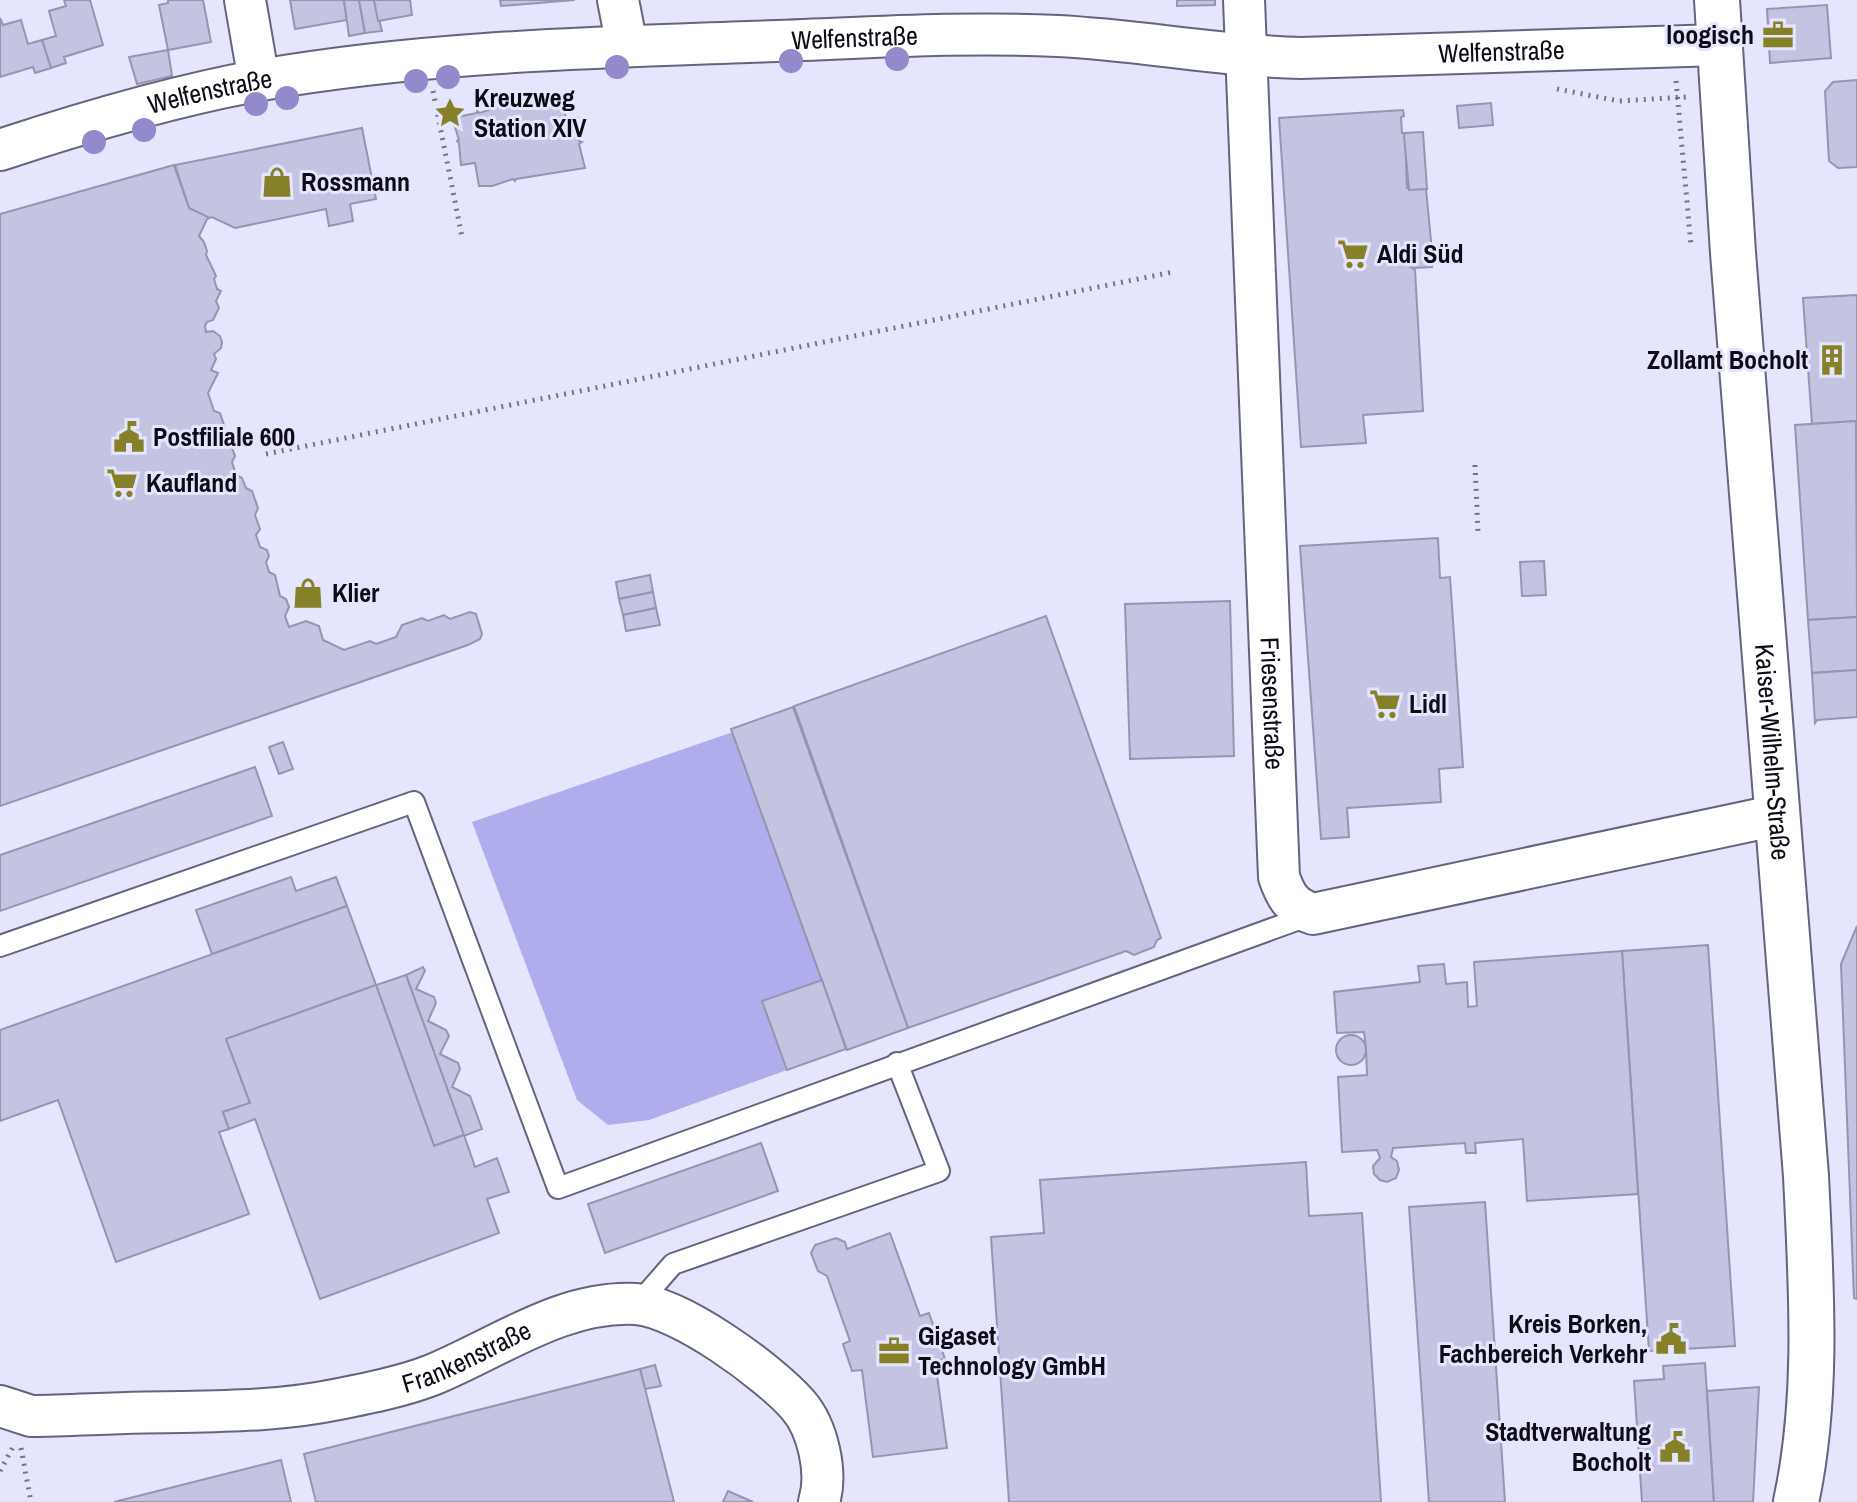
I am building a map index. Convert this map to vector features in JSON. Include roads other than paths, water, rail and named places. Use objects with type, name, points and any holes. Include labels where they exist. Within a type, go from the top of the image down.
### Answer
[{"type":"main road","name":"Kaiser-Wilhelm-Straße","points":[[1717,0],[1803,1116],[1811,1266],[1811,1381],[1796,1502]]},
{"type":"street","points":[[245,0],[259,81]]},
{"type":"street","points":[[618,0],[627,46]]},
{"type":"street","name":"Friesenstraße","points":[[1244,0],[1279,877],[1284,892],[1295,908],[1313,914]]},
{"type":"street","name":"Welfenstraße","points":[[0,150],[88,121],[259,81],[436,58],[627,46],[1057,36],[1157,44],[1245,56],[1301,58],[1720,45]]},
{"type":"street","points":[[1313,914],[1778,815]]},
{"type":"street","name":"Frankenstraße","points":[[10,1421],[31,1416],[256,1412],[338,1400],[430,1376],[542,1323],[590,1307],[638,1304],[679,1318],[744,1358],[800,1406],[821,1449],[822,1493],[819,1502]]},
{"type":"lane","points":[[0,946],[414,802],[558,1188],[1313,914]]},
{"type":"lane","points":[[638,1304],[673,1264],[939,1171],[897,1063]]},
{"type":"place","name":"loogisch","points":[[1778,35]]},
{"type":"place","name":"Kreuzweg Station XIV","points":[[450,113]]},
{"type":"place","name":"Rossmann","points":[[277,182]]},
{"type":"place","name":"Aldi Süd","points":[[1353,254]]},
{"type":"place","name":"Zollamt Bocholt","points":[[1832,360]]},
{"type":"place","name":"Postfiliale 600","points":[[129,437]]},
{"type":"place","name":"Kaufland","points":[[122,483]]},
{"type":"place","name":"Klier","points":[[308,593]]},
{"type":"place","name":"Lidl","points":[[1385,704]]},
{"type":"place","name":"Kreis Borken, Fachbereich Verkehr","points":[[1671,1339]]},
{"type":"place","name":"Gigaset Technology GmbH","points":[[894,1351]]},
{"type":"place","name":"Stadtverwaltung Bocholt","points":[[1675,1447]]}]
